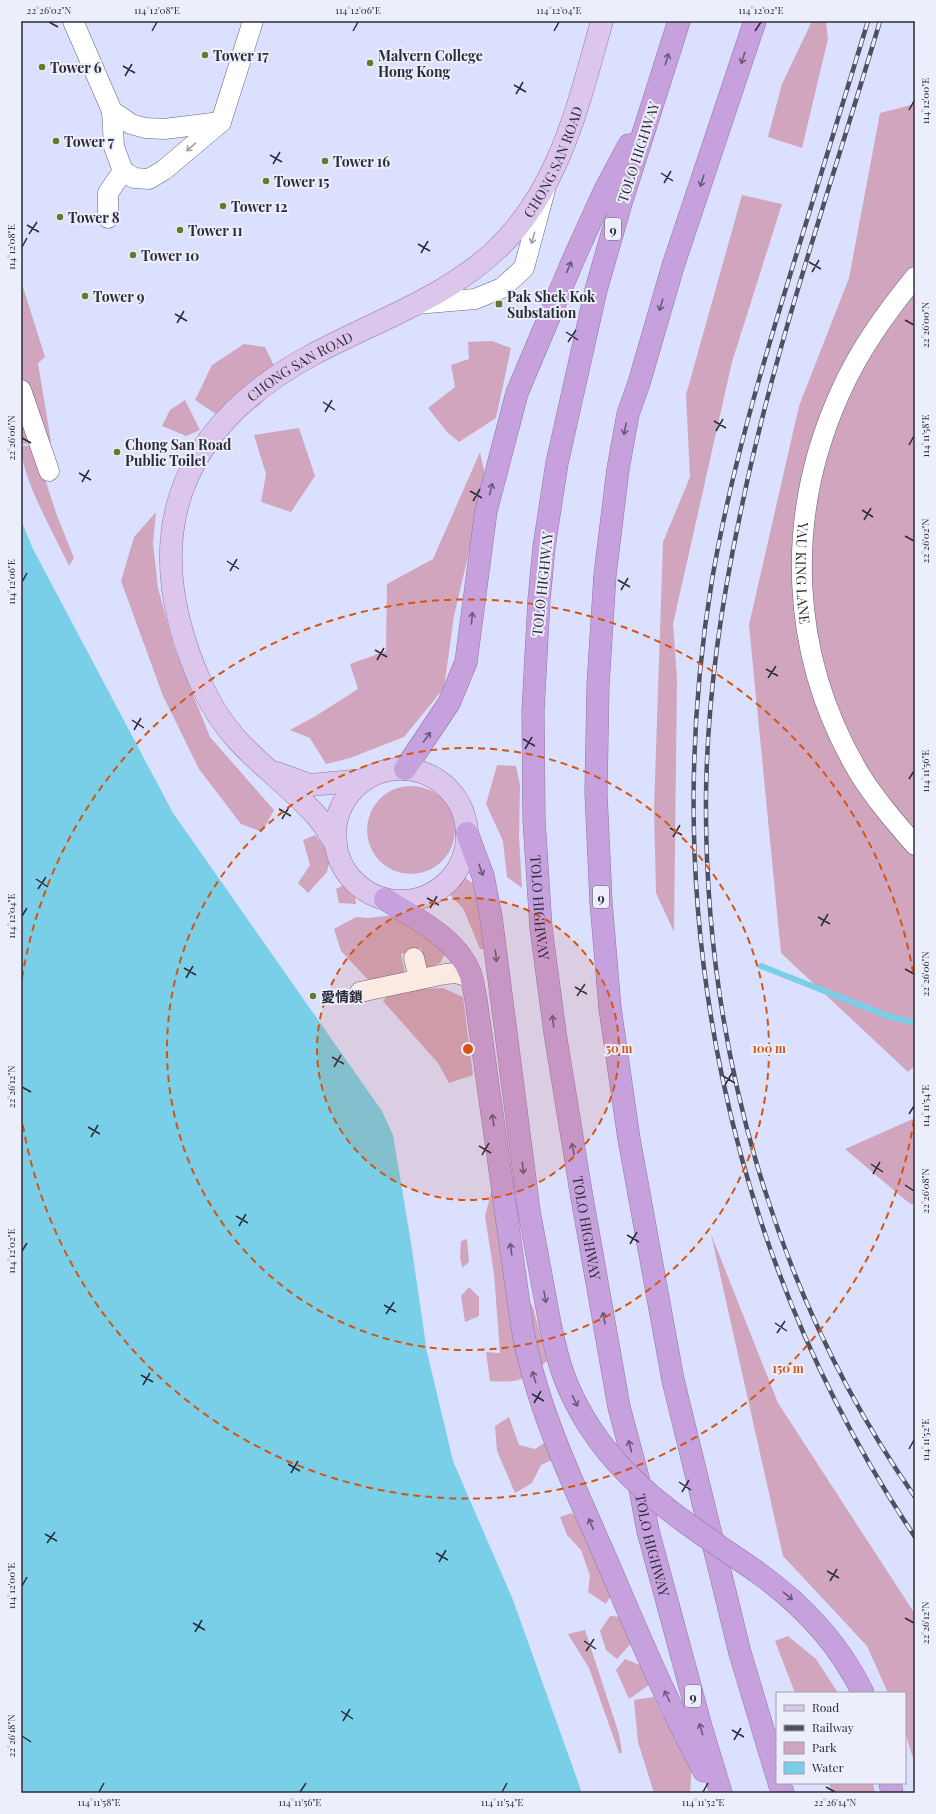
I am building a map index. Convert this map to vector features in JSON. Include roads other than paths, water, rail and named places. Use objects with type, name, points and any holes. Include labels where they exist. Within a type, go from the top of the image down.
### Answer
[{"type":"highway","name":"TOLO HIGHWAY","points":[[679,21],[621,203],[596,290],[557,463],[544,547],[539,600],[533,711],[534,820],[540,928],[555,1033],[580,1192],[619,1407],[638,1478],[648,1531],[700,1727],[721,1793]]},
{"type":"highway","name":"9","points":[[755,21],[673,266],[639,383],[628,414],[618,469],[604,575],[598,685],[596,793],[601,902],[611,1016],[630,1139],[673,1380],[738,1646],[776,1773]]},
{"type":"highway","points":[[405,770],[449,703],[466,662],[486,511],[517,393],[604,192],[656,96]]},
{"type":"highway","points":[[467,833],[483,876],[491,917],[529,1211],[550,1324],[559,1361],[570,1390],[588,1425],[611,1457],[635,1483],[683,1521],[769,1581],[805,1611],[844,1658],[862,1692]]},
{"type":"highway","points":[[385,899],[440,936],[454,948],[463,960],[471,977],[476,1000],[521,1320],[532,1368],[565,1464],[613,1577],[685,1736],[716,1793]]},
{"type":"main road","name":"CHONG SAN ROAD","points":[[336,844],[314,812],[238,742],[214,708],[204,689],[185,640],[177,611],[172,584],[171,558],[173,527],[177,505],[193,464],[204,446],[220,424],[242,401],[275,378],[314,354],[416,304],[458,281],[480,265],[520,224],[546,186],[572,124],[602,21]]},
{"type":"main road","name":"CHONG SAN ROAD","points":[[268,769],[310,785],[364,780]]},
{"type":"main road","name":"CHONG SAN ROAD","points":[[395,769],[419,772],[431,777],[448,789],[460,806],[465,818],[467,833],[466,849],[459,868],[450,880],[436,892],[418,899],[401,901],[385,899],[370,893],[352,878],[340,859],[336,844],[337,820],[341,808],[355,788],[364,780],[379,773],[395,769]]},
{"type":"street","points":[[73,21],[112,111],[114,147],[123,171],[134,178],[149,179],[164,170],[221,122],[253,21]]},
{"type":"street","points":[[112,111],[131,124],[145,128],[164,129],[221,122]]},
{"type":"street","points":[[108,218],[108,193],[123,171]]},
{"type":"street","points":[[416,304],[475,299],[502,288],[524,268],[546,186]]},
{"type":"street","name":"YAU KING LANE","points":[[915,277],[885,314],[872,333],[841,391],[825,428],[810,478],[802,534],[802,580],[805,616],[812,658],[822,692],[837,732],[859,773],[887,814],[915,845]]},
{"type":"street","points":[[21,390],[49,471]]},
{"type":"street","points":[[414,958],[419,980]]},
{"type":"street","points":[[360,992],[449,973],[471,977]]},
{"type":"water","points":[[21,520],[33,549],[173,813],[382,1111],[393,1135],[427,1352],[453,1461],[513,1600],[582,1793],[21,1793]]},
{"type":"waterway","points":[[761,966],[888,1016],[915,1023]]},
{"type":"railway","points":[[868,21],[768,348],[737,463],[719,541],[712,580],[697,705],[694,830],[702,955],[722,1078],[754,1199],[796,1316],[850,1429],[915,1537]]},
{"type":"railway","points":[[880,21],[804,269],[768,394],[753,457],[732,554],[720,623],[709,727],[706,796],[709,889],[718,981],[734,1073],[756,1163],[786,1251],[822,1337],[865,1419],[915,1497]]},
{"type":"place","name":"Tower 17","points":[[205,55]]},
{"type":"place","name":"Malvern College Hong Kong","points":[[370,63]]},
{"type":"place","name":"Tower 6","points":[[42,67]]},
{"type":"place","name":"Tower 7","points":[[56,141]]},
{"type":"place","name":"Tower 16","points":[[325,161]]},
{"type":"place","name":"Tower 15","points":[[266,181]]},
{"type":"place","name":"Tower 12","points":[[223,206]]},
{"type":"place","name":"Tower 8","points":[[60,217]]},
{"type":"place","name":"Tower 11","points":[[180,230]]},
{"type":"place","name":"Tower 10","points":[[133,255]]},
{"type":"place","name":"Tower 9","points":[[85,296]]},
{"type":"place","name":"Pak Shek Kok Substation","points":[[499,304]]},
{"type":"place","name":"Chong San Road Public Toilet","points":[[117,452]]},
{"type":"place","name":"愛情鎖","points":[[313,996]]}]
